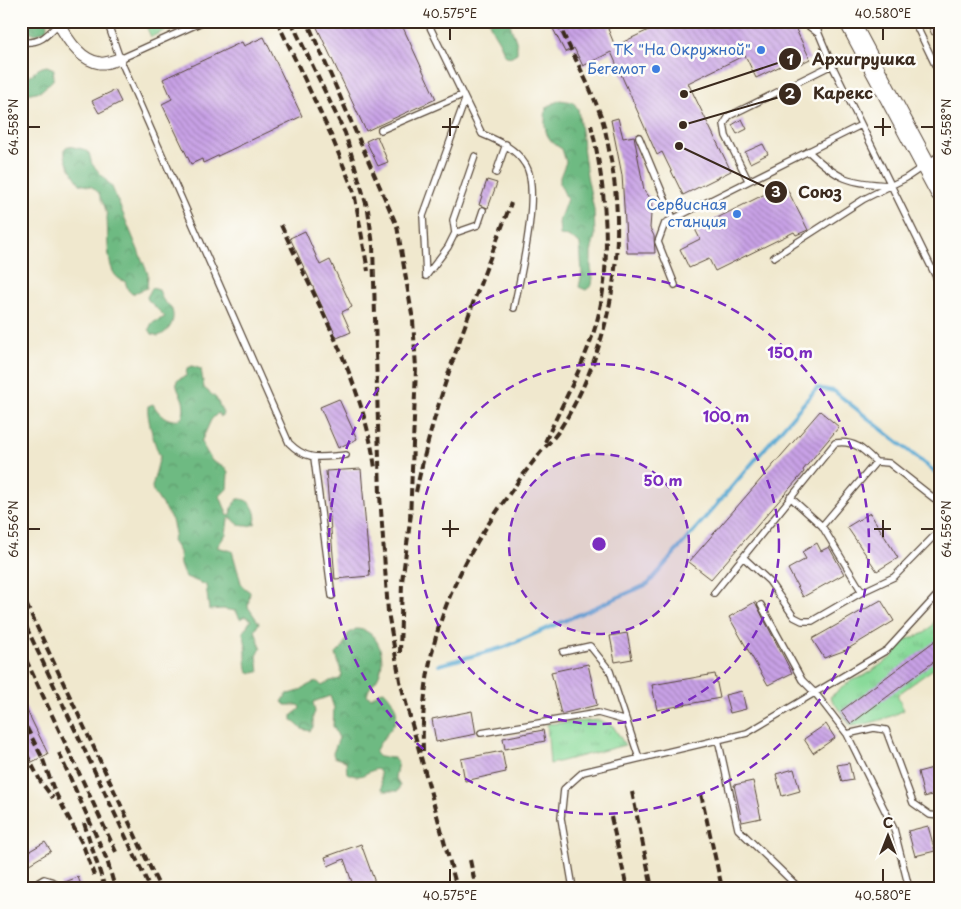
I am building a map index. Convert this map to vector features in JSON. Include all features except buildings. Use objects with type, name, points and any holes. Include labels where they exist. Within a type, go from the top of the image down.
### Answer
[{"type":"main road","points":[[850,21],[934,160],[940,192]]},
{"type":"street","points":[[59,22],[64,34],[81,54],[101,63],[120,59]]},
{"type":"lane","points":[[107,21],[120,59],[289,443],[300,454],[314,458],[346,455]]},
{"type":"lane","points":[[120,59],[204,21]]},
{"type":"lane","points":[[427,21],[482,134],[506,144],[526,164],[532,186],[525,254],[514,308]]},
{"type":"lane","points":[[802,21],[819,34]]},
{"type":"lane","points":[[815,21],[832,65],[940,285]]},
{"type":"lane","points":[[914,21],[940,75]]},
{"type":"lane","points":[[21,42],[44,39],[59,22]]},
{"type":"lane","points":[[748,180],[726,136],[724,124],[729,116],[832,65]]},
{"type":"lane","points":[[381,130],[464,98]]},
{"type":"lane","points":[[464,98],[423,216],[426,276],[448,247],[455,233],[453,220],[475,156]]},
{"type":"lane","points":[[675,285],[658,242],[665,223],[861,125]]},
{"type":"lane","points":[[639,137],[673,218]]},
{"type":"lane","points":[[496,173],[506,144]]},
{"type":"lane","points":[[808,151],[829,170],[856,183],[892,185]]},
{"type":"lane","points":[[774,257],[864,199],[934,160]]},
{"type":"lane","points":[[455,233],[478,225],[483,210]]},
{"type":"lane","points":[[714,593],[835,443],[845,442],[859,446],[876,462],[889,463],[940,503]]},
{"type":"lane","points":[[314,458],[332,596]]},
{"type":"lane","points":[[822,526],[876,462]]},
{"type":"lane","points":[[790,497],[822,526],[862,592]]},
{"type":"lane","points":[[743,557],[769,581],[794,617],[802,621],[812,621],[862,592],[894,577],[940,530]]},
{"type":"lane","points":[[573,888],[561,818],[564,788],[583,772],[747,733],[816,694],[887,650],[940,592]]},
{"type":"lane","points":[[761,605],[802,680],[816,694],[847,734],[894,829],[909,888]]},
{"type":"lane","points":[[563,652],[590,646],[610,671],[639,758]]},
{"type":"lane","points":[[482,733],[598,713],[626,721]]},
{"type":"lane","points":[[847,734],[874,728],[886,730],[913,803],[930,815],[940,816]]},
{"type":"lane","points":[[718,739],[738,829],[799,888]]},
{"type":"lane","points":[[29,888],[44,879],[54,882],[57,888]]},
{"type":"green space","points":[[21,21],[48,21],[46,30],[36,34],[23,29]]},
{"type":"green space","points":[[144,21],[185,21],[151,37]]},
{"type":"green space","points":[[489,21],[510,21],[517,53],[510,57],[504,55]]},
{"type":"green space","points":[[47,66],[54,69],[53,80],[41,91],[21,95],[21,81],[40,68]]},
{"type":"green space","points":[[560,100],[573,102],[578,109],[587,176],[594,210],[595,236],[591,252],[593,277],[592,285],[586,290],[579,287],[582,273],[580,244],[568,236],[560,235],[559,221],[567,199],[560,184],[560,177],[566,162],[562,149],[551,141],[545,127],[546,107]]},
{"type":"green space","points":[[68,146],[83,149],[89,153],[92,164],[112,187],[148,274],[147,288],[132,294],[128,290],[125,281],[118,278],[113,271],[108,251],[105,209],[99,193],[92,187],[80,184],[72,171],[65,153],[65,148]]},
{"type":"green space","points":[[152,288],[159,290],[163,300],[170,306],[173,314],[170,326],[158,336],[152,334],[149,329],[152,323],[165,317],[148,300],[147,297]]},
{"type":"green space","points":[[192,366],[201,369],[204,388],[216,398],[223,413],[221,417],[218,413],[211,420],[201,442],[212,461],[225,468],[228,473],[227,489],[220,496],[228,516],[231,515],[232,507],[238,499],[243,499],[250,503],[256,519],[255,524],[245,526],[237,523],[232,518],[228,519],[226,534],[217,547],[232,551],[242,586],[250,592],[248,607],[259,623],[255,630],[261,648],[257,656],[259,672],[248,673],[247,668],[243,632],[251,620],[245,616],[240,619],[236,611],[223,609],[209,610],[206,585],[186,577],[183,573],[179,552],[172,541],[175,533],[172,520],[152,487],[160,456],[151,431],[148,406],[153,404],[158,412],[169,419],[178,420],[182,418],[184,405],[177,380],[186,376],[187,368]]},
{"type":"green space","points":[[940,607],[940,664],[897,695],[904,710],[878,721],[851,726],[830,697],[852,680],[864,676],[892,657],[902,641],[925,633],[933,624]]},
{"type":"green space","points":[[356,629],[364,630],[370,634],[379,645],[381,653],[382,660],[379,675],[367,695],[371,698],[384,691],[396,710],[394,724],[379,744],[375,753],[379,757],[394,758],[398,762],[395,777],[400,786],[398,791],[385,791],[382,789],[380,772],[377,769],[360,776],[352,775],[347,773],[346,761],[334,757],[333,753],[339,738],[333,726],[334,708],[330,696],[313,702],[315,712],[313,727],[310,731],[302,729],[292,720],[292,715],[300,709],[299,705],[285,705],[282,702],[287,694],[296,692],[310,684],[318,682],[322,686],[330,681],[340,679],[342,675],[336,654],[343,647],[348,634]]},
{"type":"green space","points":[[599,720],[613,726],[625,745],[550,764],[547,724]]},
{"type":"waterway","points":[[439,665],[505,647],[648,584],[817,388],[834,391],[940,476]]},
{"type":"railway","points":[[277,21],[331,135],[354,192],[368,271]]},
{"type":"railway","points":[[291,21],[345,133],[368,210],[373,245],[380,495],[388,612],[400,681],[457,888]]},
{"type":"railway","points":[[423,751],[423,716],[427,682],[433,650],[453,588],[485,529],[522,476],[558,432],[577,400],[592,367],[603,332],[611,296],[616,259],[617,222],[615,186],[607,138],[592,94],[557,21]]},
{"type":"railway","points":[[310,28],[397,226],[413,320],[416,368],[410,520]]},
{"type":"railway","points":[[545,442],[589,345],[600,307],[604,282],[606,255],[604,201],[601,174],[591,125]]},
{"type":"railway","points":[[416,492],[446,382],[511,203]]},
{"type":"railway","points":[[281,225],[337,344],[349,374],[369,436],[375,468]]},
{"type":"railway","points":[[400,653],[402,582],[411,514]]},
{"type":"railway","points":[[21,593],[160,888]]},
{"type":"railway","points":[[21,616],[150,888]]},
{"type":"railway","points":[[21,649],[117,854]]},
{"type":"railway","points":[[21,717],[42,757],[54,790],[83,845],[94,875]]},
{"type":"railway","points":[[21,744],[41,782],[53,798]]},
{"type":"railway","points":[[59,753],[107,860],[115,888]]},
{"type":"railway","points":[[632,792],[652,888]]},
{"type":"railway","points":[[701,794],[722,888]]},
{"type":"railway","points":[[611,817],[627,888]]},
{"type":"railway","points":[[84,823],[105,888]]},
{"type":"railway","points":[[470,860],[476,888]]},
{"type":"place","name":"ТК \"На Окружной\"","points":[[761,50]]},
{"type":"place","name":"Бегемот","points":[[656,69]]},
{"type":"place","name":"Архигрушка","points":[[684,94]]},
{"type":"place","name":"Карекс","points":[[683,125]]},
{"type":"place","name":"Союз","points":[[679,146]]},
{"type":"place","name":"Сервисная станция","points":[[737,214]]}]
